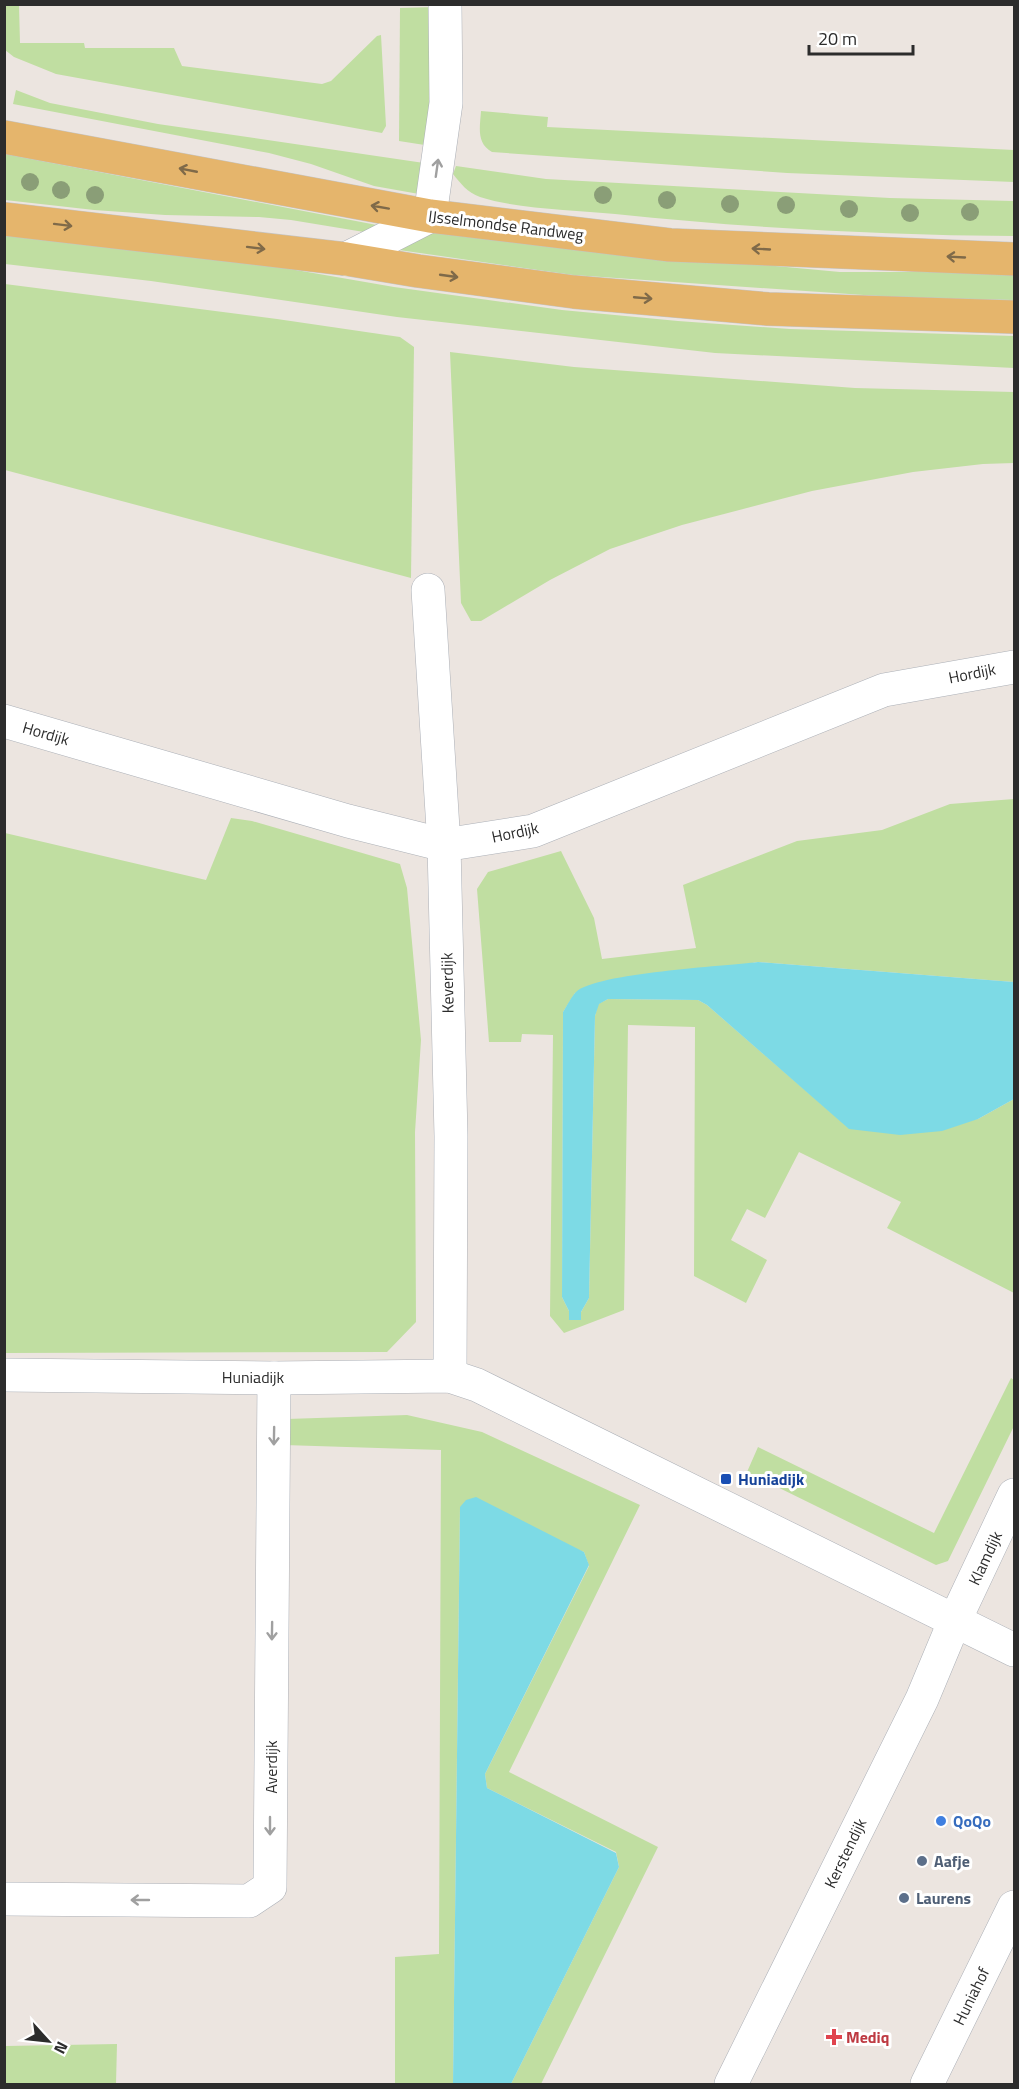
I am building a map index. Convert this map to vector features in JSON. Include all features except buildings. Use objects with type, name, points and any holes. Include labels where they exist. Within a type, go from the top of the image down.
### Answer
[{"type":"main road","name":"IJsselmondse Randweg","points":[[4,137],[430,216],[670,245],[1014,259]]},
{"type":"main road","points":[[4,219],[346,259],[574,292],[768,309],[1014,317]]},
{"type":"street","points":[[346,259],[430,216],[446,103],[446,4]]},
{"type":"street","name":"Keverdijk","points":[[428,590],[444,845],[451,1136],[450,1376]]},
{"type":"street","name":"Hordijk","points":[[4,721],[348,821],[444,845],[534,831],[884,690],[1014,667]]},
{"type":"street","name":"Huniadijk","points":[[4,1375],[274,1378],[450,1376],[477,1385],[1014,1650]]},
{"type":"street","name":"Averdijk","points":[[4,1899],[249,1901],[270,1887],[274,1378]]},
{"type":"street","name":"Klamdijk","points":[[955,1620],[1014,1495]]},
{"type":"street","name":"Kerstendijk","points":[[731,2085],[922,1699],[955,1620]]},
{"type":"street","name":"Huniahof","points":[[927,2085],[1014,1907]]},
{"type":"green space","points":[[5,4],[19,5],[20,43],[84,43],[85,48],[174,48],[182,66],[322,84],[331,81],[377,36],[381,35],[386,126],[382,133],[56,74],[14,57],[5,50]]},
{"type":"green space","points":[[435,7],[431,146],[399,141],[400,8]]},
{"type":"green space","points":[[16,90],[50,103],[158,124],[424,163],[419,194],[374,186],[311,164],[269,153],[13,104]]},
{"type":"green space","points":[[481,111],[548,117],[547,127],[1014,150],[1014,182],[787,173],[492,152],[481,139]]},
{"type":"green space","points":[[5,154],[382,226],[364,232],[259,217],[165,215],[5,200]]},
{"type":"green space","points":[[456,166],[546,179],[890,198],[1014,201],[1014,236],[814,230],[528,207],[475,195],[453,174]]},
{"type":"green space","points":[[423,230],[539,244],[840,272],[1014,272],[1014,300],[907,298],[573,275],[399,250]]},
{"type":"green space","points":[[4,235],[221,257],[394,287],[562,310],[790,329],[1014,336],[1014,368],[715,353],[397,317],[151,281],[5,264]]},
{"type":"green space","points":[[5,284],[400,337],[414,347],[411,578],[5,470]]},
{"type":"green space","points":[[450,352],[574,367],[855,388],[1014,392],[1014,463],[913,472],[812,491],[682,525],[610,549],[550,580],[481,621],[471,621],[461,603]]},
{"type":"green space","points":[[1014,799],[1014,982],[758,962],[575,993],[563,1012],[562,1297],[569,1311],[581,1312],[589,1298],[595,1016],[598,1004],[608,999],[698,1000],[707,1005],[850,1129],[978,1119],[1014,1099],[1014,1293],[887,1228],[901,1202],[799,1152],[765,1218],[747,1209],[731,1240],[767,1260],[746,1303],[694,1276],[695,1027],[628,1025],[624,1310],[564,1333],[550,1316],[553,1035],[522,1034],[521,1042],[489,1042],[477,889],[488,872],[561,851],[594,918],[602,959],[696,948],[683,885],[797,841],[882,830],[950,804]]},
{"type":"green space","points":[[231,818],[252,821],[400,864],[407,888],[421,1040],[415,1132],[416,1322],[387,1352],[5,1353],[5,833],[206,880]]},
{"type":"green space","points":[[1011,1378],[1014,1380],[1014,1426],[948,1561],[936,1565],[747,1472],[758,1447],[934,1533]]},
{"type":"green space","points":[[407,1415],[482,1432],[640,1505],[509,1772],[658,1847],[541,2084],[511,2084],[619,1867],[616,1852],[487,1788],[485,1774],[589,1566],[584,1552],[460,1507],[453,2084],[395,2084],[395,1957],[439,1954],[441,1450],[284,1445],[287,1419]]},
{"type":"green space","points":[[117,2044],[116,2084],[5,2084],[6,2046]]},
{"type":"water","points":[[758,962],[1014,982],[1014,1099],[978,1119],[942,1131],[900,1135],[849,1129],[707,1005],[698,1000],[608,999],[599,1004],[595,1016],[589,1298],[581,1312],[581,1320],[569,1320],[569,1311],[562,1297],[563,1012],[576,992],[588,985],[662,971]]},
{"type":"water","points":[[476,1497],[584,1552],[589,1565],[485,1774],[487,1788],[616,1853],[619,1867],[511,2084],[453,2084],[460,1507],[466,1500]]},
{"type":"place","name":"Huniadijk","points":[[726,1479]]},
{"type":"place","name":"QoQo","points":[[941,1821]]},
{"type":"place","name":"Aafje","points":[[922,1861]]},
{"type":"place","name":"Laurens","points":[[904,1898]]},
{"type":"place","name":"Mediq","points":[[834,2037]]}]
